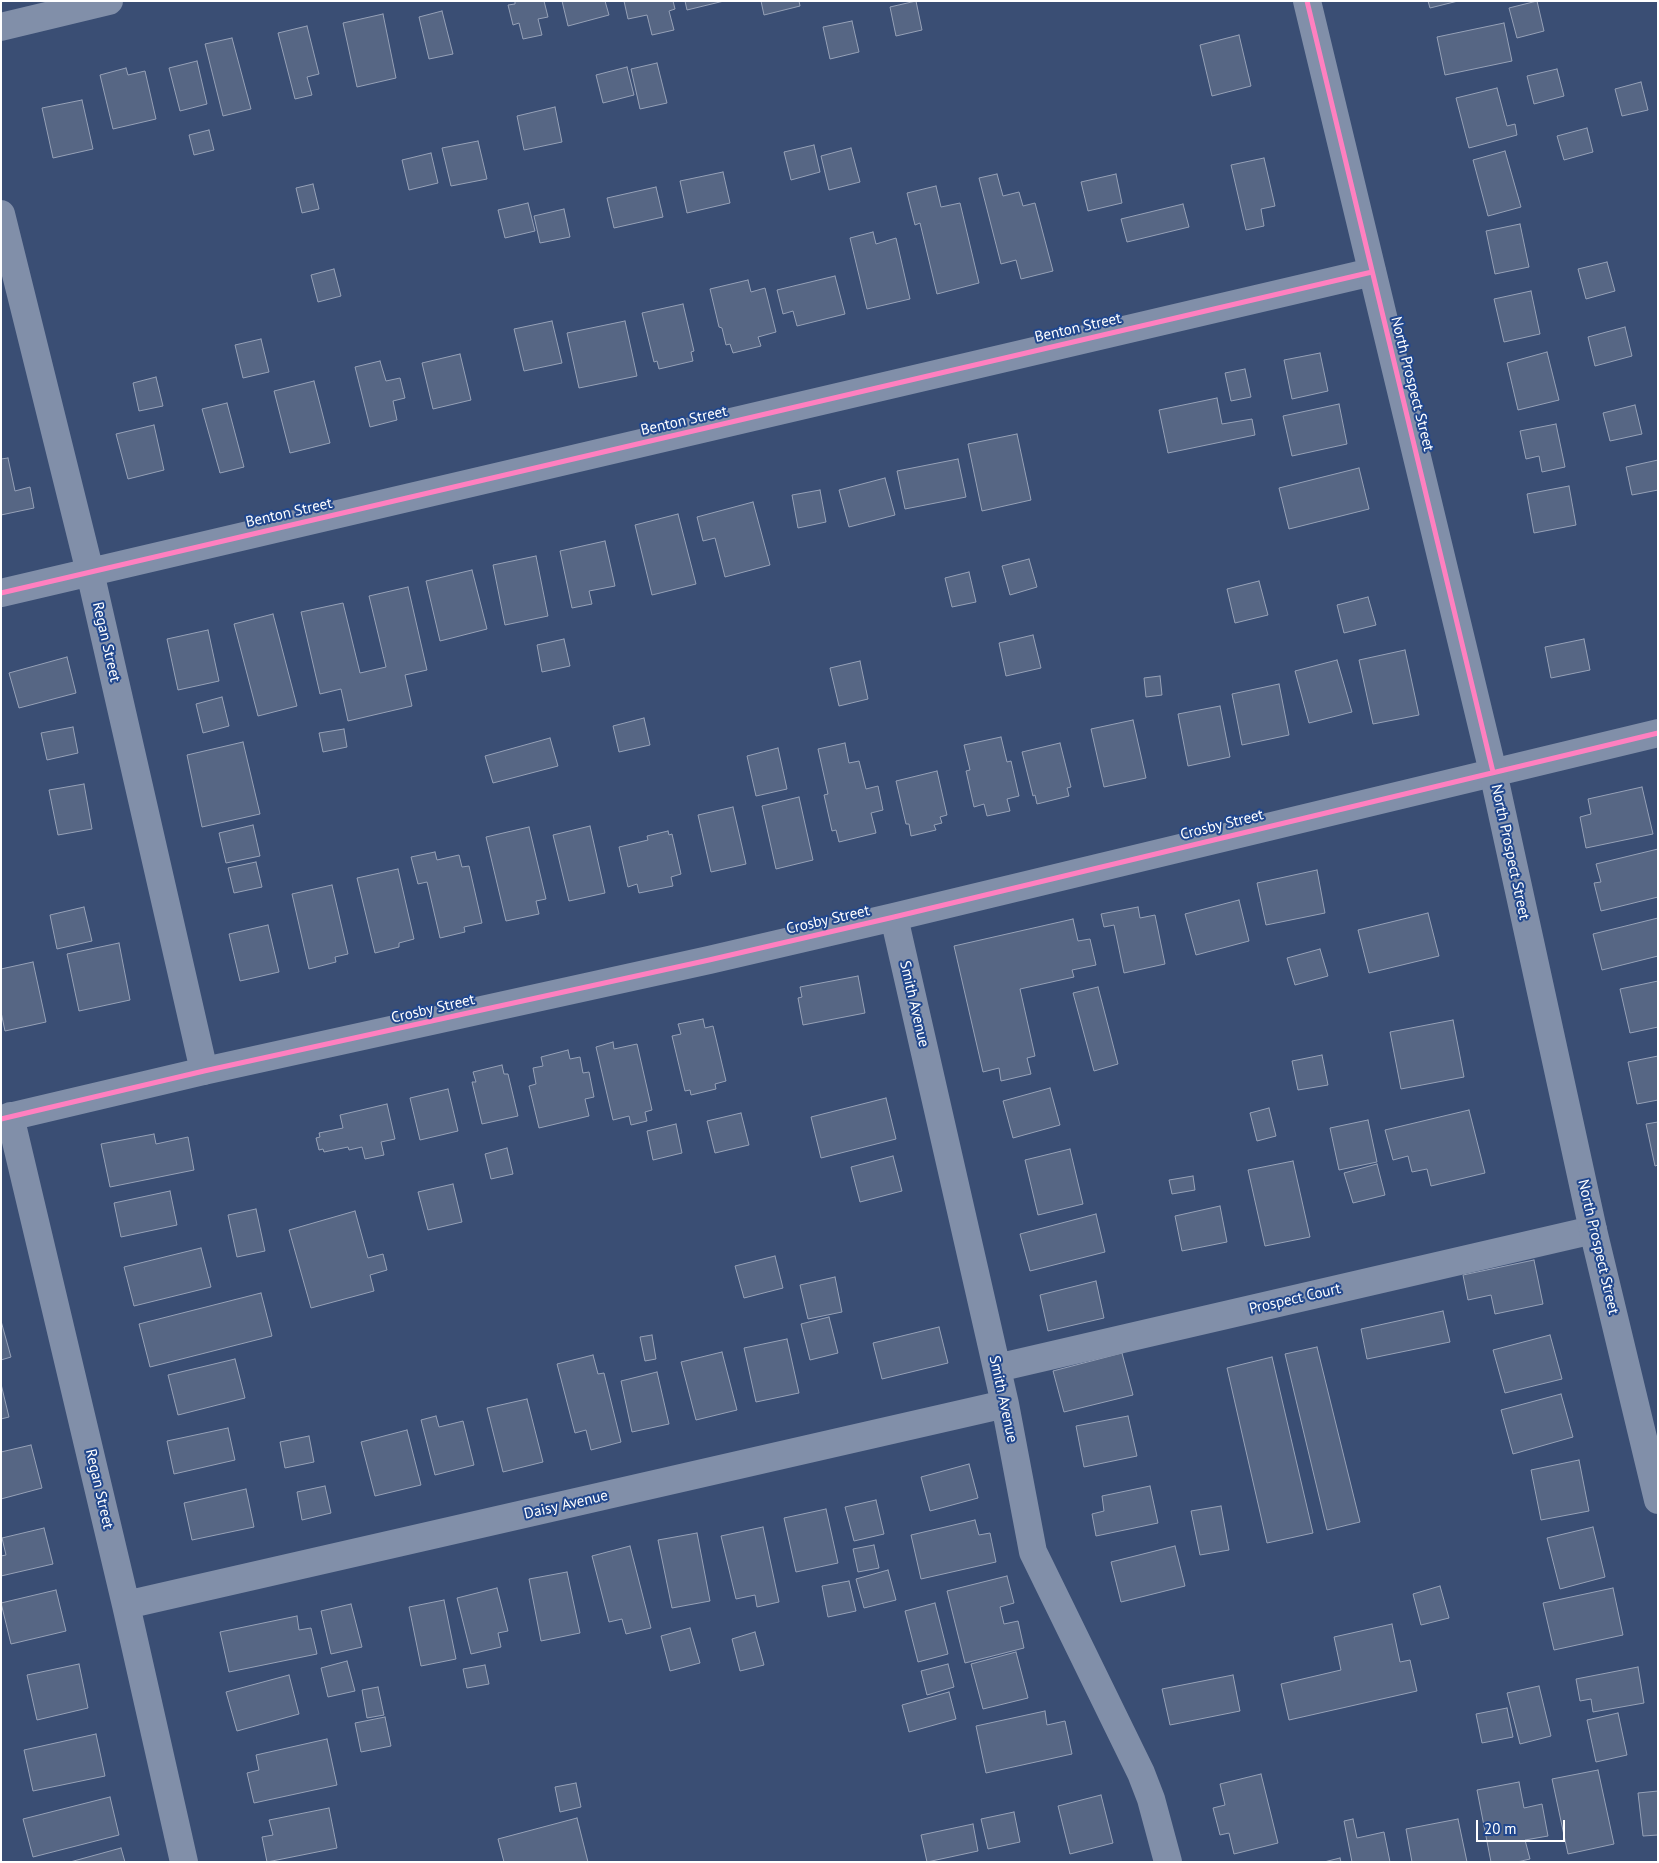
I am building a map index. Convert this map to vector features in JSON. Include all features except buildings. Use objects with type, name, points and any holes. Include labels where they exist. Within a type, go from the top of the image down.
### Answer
[{"type":"street","points":[[1,27],[109,1]]},
{"type":"street","name":"North Prospect Street","points":[[1307,1],[1493,772],[1593,1230],[1658,1500]]},
{"type":"street","name":"Regan Street","points":[[1,214],[90,572],[204,1071]]},
{"type":"street","name":"Benton Street","points":[[1,593],[1372,272]]},
{"type":"street","name":"Crosby Street","points":[[6,1117],[204,1071],[680,967],[1658,732]]},
{"type":"street","name":"Smith Avenue","points":[[894,917],[1005,1404],[1033,1552],[1141,1774],[1151,1799],[1168,1862]]},
{"type":"street","name":"Regan Street","points":[[6,1117],[126,1605],[184,1862]]},
{"type":"street","name":"Prospect Court","points":[[997,1368],[1593,1230]]},
{"type":"street","name":"Daisy Avenue","points":[[126,1605],[1005,1404]]},
{"type":"cycle path","points":[[1307,1],[1493,772]]},
{"type":"cycle path","points":[[1,593],[1372,272]]},
{"type":"cycle path","points":[[1,1119],[204,1071],[709,960],[894,917],[1658,733]]}]
